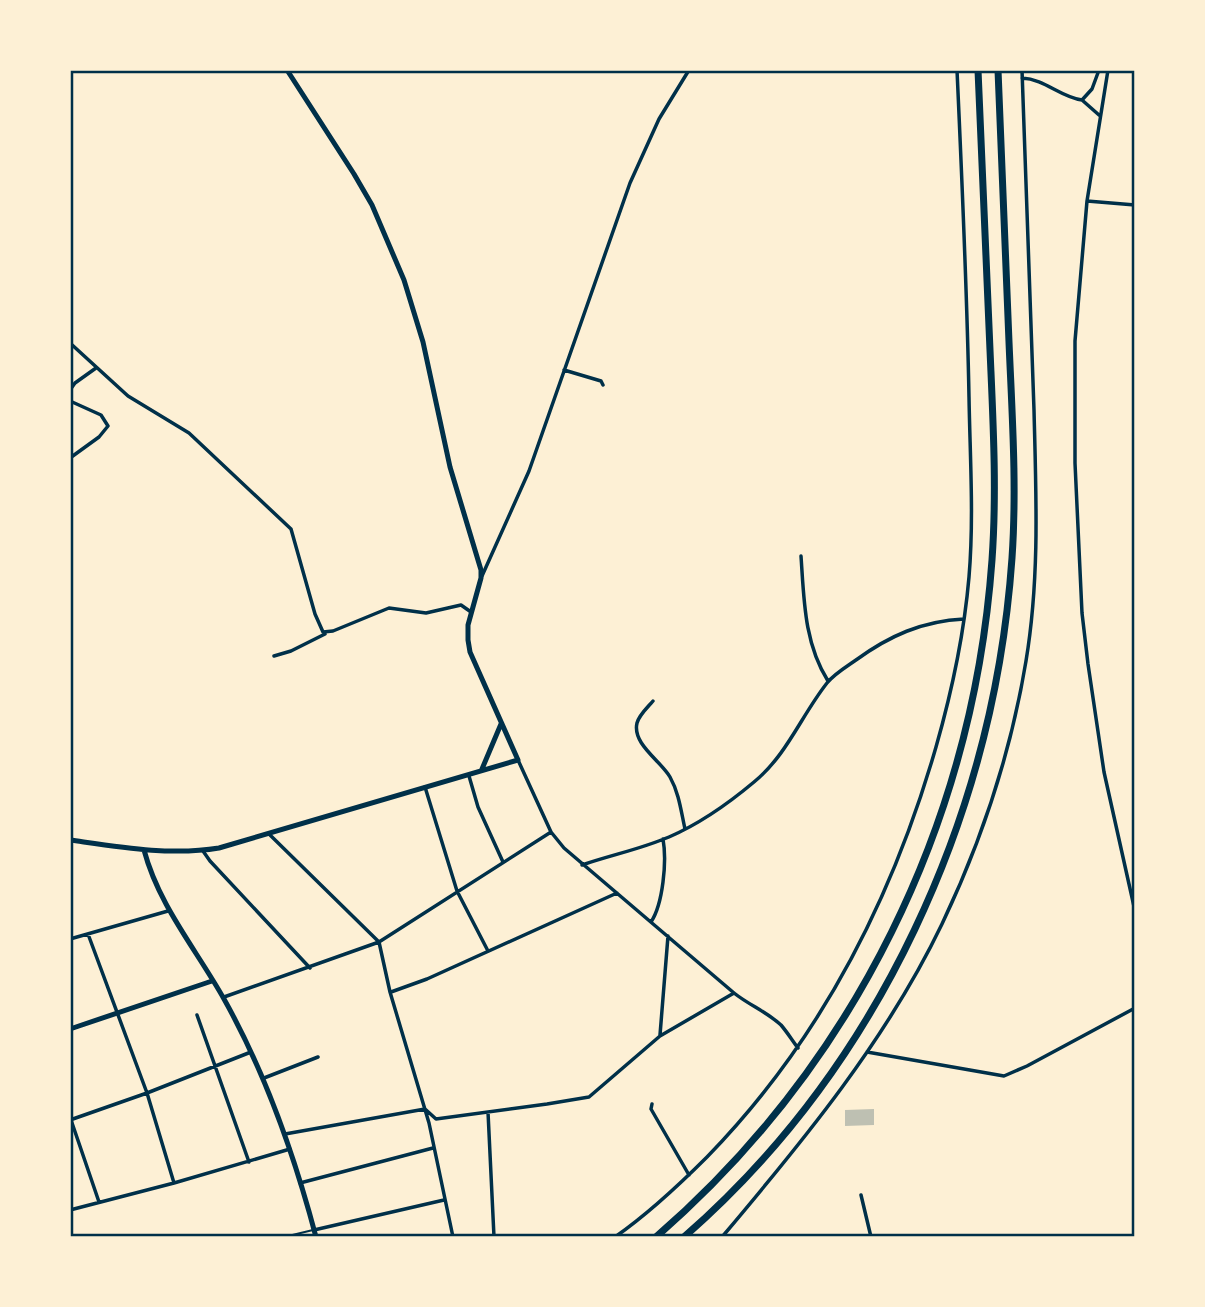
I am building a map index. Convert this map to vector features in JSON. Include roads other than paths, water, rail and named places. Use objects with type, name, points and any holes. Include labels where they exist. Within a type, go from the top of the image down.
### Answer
[{"type":"highway","points":[[656,1237],[705,1193],[767,1125],[805,1078],[842,1023],[903,909],[947,797],[960,751],[980,662],[990,589],[994,517],[994,442],[978,70]]},
{"type":"highway","points":[[684,1237],[783,1135],[856,1036],[888,982],[920,917],[949,848],[979,759],[1001,658],[1014,519],[998,70]]},
{"type":"street","points":[[287,70],[354,174],[383,230],[404,281],[423,342],[450,467],[478,559],[481,578]]},
{"type":"street","points":[[689,70],[659,119],[630,183],[529,471],[481,578],[467,631],[470,652],[551,832],[582,865],[734,993],[782,1027],[798,1048]]},
{"type":"street","points":[[615,1237],[689,1175],[727,1136],[765,1093],[798,1048],[842,979],[887,888],[916,814],[932,762],[956,670],[969,577],[971,471],[967,284],[957,70]]},
{"type":"street","points":[[722,1237],[822,1113],[867,1052],[908,986],[942,925],[983,829],[1004,764],[1026,659],[1035,582],[1037,520],[1022,70]]},
{"type":"street","points":[[1082,100],[1092,89],[1099,70]]},
{"type":"street","points":[[1108,70],[1087,201],[1075,341],[1075,463],[1082,613],[1091,692],[1104,772],[1135,911]]},
{"type":"street","points":[[1022,78],[1040,81],[1082,100],[1100,116]]},
{"type":"street","points":[[1087,201],[1135,205]]},
{"type":"street","points":[[70,343],[144,407],[189,433],[290,529],[314,614],[320,630],[327,633]]},
{"type":"street","points":[[70,390],[75,383],[96,368]]},
{"type":"street","points":[[564,370],[601,381],[603,385]]},
{"type":"street","points":[[70,401],[102,415],[108,426],[99,437],[70,458]]},
{"type":"street","points":[[801,556],[812,648],[828,681]]},
{"type":"street","points":[[274,656],[394,607],[426,613],[461,605],[471,612]]},
{"type":"street","points":[[582,865],[663,839],[685,829],[743,792],[783,752],[828,681],[876,645],[909,629],[927,623],[964,619]]},
{"type":"street","points":[[653,701],[638,720],[638,733],[643,746],[663,766],[674,784],[685,829]]},
{"type":"street","points":[[482,769],[502,723]]},
{"type":"street","points":[[70,840],[144,850],[203,850],[270,834],[518,760]]},
{"type":"street","points":[[468,774],[478,807],[503,862]]},
{"type":"street","points":[[425,787],[457,891],[488,951]]},
{"type":"street","points":[[223,997],[379,942],[551,832]]},
{"type":"street","points":[[270,834],[379,942],[390,992],[429,1123],[453,1237]]},
{"type":"street","points":[[651,923],[659,904],[664,863],[663,839]]},
{"type":"street","points":[[144,850],[168,911],[223,997],[264,1078],[290,1149],[316,1237]]},
{"type":"street","points":[[203,850],[210,861],[310,968]]},
{"type":"street","points":[[390,992],[427,979],[617,893]]},
{"type":"street","points":[[70,939],[168,911]]},
{"type":"street","points":[[88,934],[146,1093],[174,1184]]},
{"type":"street","points":[[660,1036],[668,936]]},
{"type":"street","points":[[70,1029],[212,981]]},
{"type":"street","points":[[429,1123],[436,1119],[589,1097],[660,1036],[734,993]]},
{"type":"street","points":[[867,1052],[1004,1076],[1135,1008]]},
{"type":"street","points":[[197,1015],[249,1162]]},
{"type":"street","points":[[99,1202],[70,1119],[251,1052]]},
{"type":"street","points":[[264,1078],[318,1057]]},
{"type":"street","points":[[652,1104],[651,1109],[689,1175]]},
{"type":"street","points":[[425,1109],[436,1119]]},
{"type":"street","points":[[285,1134],[425,1109]]},
{"type":"street","points":[[488,1112],[495,1237]]},
{"type":"street","points":[[300,1183],[433,1148]]},
{"type":"street","points":[[70,1210],[174,1184],[290,1149]]},
{"type":"street","points":[[861,1195],[871,1237]]},
{"type":"street","points":[[314,1230],[444,1200]]},
{"type":"lane","points":[[284,1237],[314,1230]]}]
